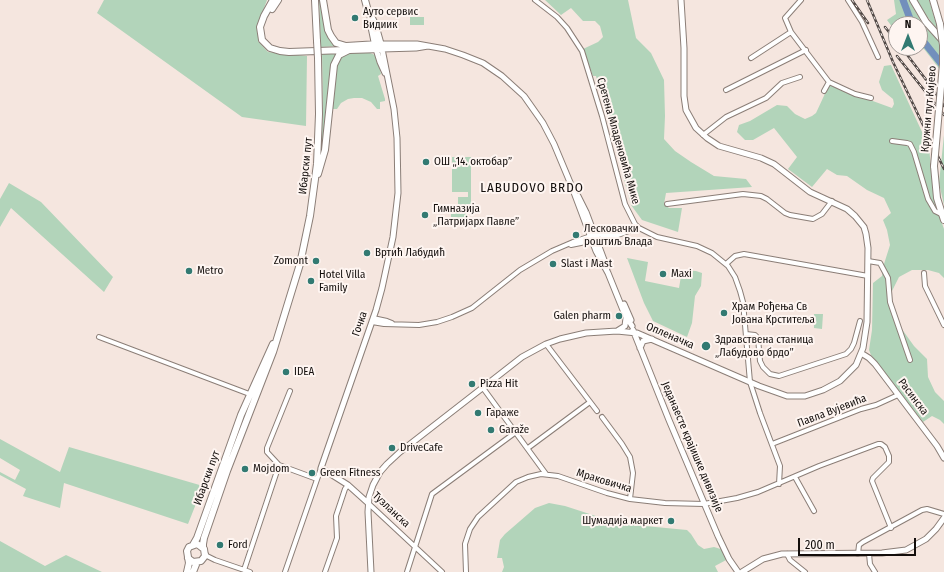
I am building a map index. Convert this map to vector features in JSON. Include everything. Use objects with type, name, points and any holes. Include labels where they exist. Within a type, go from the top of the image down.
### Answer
[{"type":"main road","points":[[273,0],[260,27],[262,40],[270,48],[280,52],[348,48]]},
{"type":"main road","points":[[278,0],[268,16],[264,26],[266,38],[271,44],[280,48],[292,49],[348,48]]},
{"type":"main road","points":[[311,0],[316,23]]},
{"type":"main road","name":"Ибарски пут","points":[[193,545],[197,538],[241,415],[253,395],[273,352],[300,264],[315,180],[319,134],[318,58],[315,0]]},
{"type":"main road","points":[[323,0],[328,30],[331,36],[336,43],[348,48]]},
{"type":"main road","points":[[365,0],[378,47]]},
{"type":"main road","points":[[913,0],[926,22],[944,42]]},
{"type":"main road","name":"Кружни пут Кијево","points":[[933,0],[940,24],[944,58],[934,166],[936,191],[943,217]]},
{"type":"main road","name":"Једанаесте крајишке дивизије","points":[[348,48],[378,47]]},
{"type":"main road","points":[[315,180],[322,165],[325,150],[334,65],[339,55],[348,48]]},
{"type":"main road","name":"Ибарски пут","points":[[204,550],[202,544],[253,395]]},
{"type":"main road","points":[[186,572],[188,563],[187,551],[189,547],[199,545],[204,550],[204,558],[199,562],[193,572]]},
{"type":"main road","points":[[188,558],[191,561],[199,562]]},
{"type":"street","name":"Сретена Младеновића Мике","points":[[535,0],[557,17],[574,37],[582,51],[602,116],[625,204],[637,226]]},
{"type":"street","name":"Опленачка","points":[[372,572],[368,503],[373,485],[378,475],[387,464],[522,357],[546,344],[586,333],[617,331],[634,332],[654,339],[782,395],[800,396],[830,388],[845,377],[856,365],[866,333],[868,276],[866,234],[860,221],[848,209],[810,192],[770,161],[722,147],[703,135],[696,128],[686,110],[684,96],[684,48],[681,0]]},
{"type":"street","points":[[801,0],[785,18],[791,32],[829,82],[855,94],[871,98]]},
{"type":"street","points":[[848,0],[862,22],[878,57]]},
{"type":"street","points":[[751,58],[791,32]]},
{"type":"street","name":"Једанаесте крајишке дивизије","points":[[378,47],[416,48],[428,46],[450,51],[483,64],[502,76],[519,90],[530,102],[554,144],[572,187],[584,207],[603,266],[608,273],[625,315],[632,326]]},
{"type":"street","name":"Гочка","points":[[285,572],[372,320],[382,288],[392,244],[398,193],[396,126],[394,109],[386,76],[380,62],[378,47]]},
{"type":"street","points":[[726,90],[806,50]]},
{"type":"street","points":[[703,135],[732,114],[766,98],[782,83],[800,77]]},
{"type":"street","points":[[824,91],[829,82]]},
{"type":"street","points":[[892,141],[907,142],[910,144],[914,152],[928,200],[935,212],[943,217]]},
{"type":"street","points":[[667,204],[743,194],[761,196],[790,216],[813,219],[822,214],[832,201]]},
{"type":"street","points":[[372,320],[408,325],[440,322],[458,315],[481,302],[520,270],[538,258],[567,245],[594,238],[615,236],[629,231],[637,226],[657,237],[702,248],[715,255],[726,264],[735,277],[740,291],[743,302],[750,382],[781,468],[779,484]]},
{"type":"street","points":[[726,264],[735,256],[744,254],[868,276]]},
{"type":"street","points":[[868,261],[880,263],[888,278],[890,302],[910,360]]},
{"type":"street","points":[[924,273],[925,286],[944,325]]},
{"type":"street","name":"Једанаесте крајишке дивизије","points":[[616,291],[629,313],[640,348],[704,504],[724,550],[738,572]]},
{"type":"street","points":[[617,331],[625,325],[625,315]]},
{"type":"street","points":[[746,334],[755,335],[758,338],[760,361],[763,367],[770,374],[779,376],[846,354],[854,343],[860,321]]},
{"type":"street","points":[[99,337],[253,395]]},
{"type":"street","points":[[640,348],[643,341],[654,339]]},
{"type":"street","points":[[546,344],[597,411]]},
{"type":"street","name":"Расинска","points":[[861,353],[871,360],[937,446],[944,458]]},
{"type":"street","points":[[483,388],[546,474]]},
{"type":"street","points":[[290,391],[267,450],[268,454],[279,465],[317,479]]},
{"type":"street","name":"Павла Вујевића","points":[[772,444],[861,409],[876,405],[898,395]]},
{"type":"street","points":[[528,448],[590,402]]},
{"type":"street","points":[[602,417],[630,457],[633,473],[630,498]]},
{"type":"street","points":[[407,572],[432,494],[516,432]]},
{"type":"street","name":"Мраковичка","points":[[466,572],[465,544],[470,529],[479,515],[516,482],[528,476],[546,474],[563,477],[607,493],[630,498],[665,504],[704,504],[742,497],[779,484],[847,455],[881,444],[885,447],[889,456],[889,462],[873,478],[872,481],[892,528]]},
{"type":"street","points":[[242,570],[279,465]]},
{"type":"street","name":"Тузланска","points":[[321,468],[348,485],[442,572]]},
{"type":"street","points":[[795,477],[814,511]]},
{"type":"street","points":[[325,572],[337,538],[336,516],[345,489],[348,485]]},
{"type":"street","points":[[858,554],[859,545],[863,542],[892,528],[924,509],[944,514]]},
{"type":"street","points":[[742,572],[763,560],[787,554],[869,554],[894,552],[911,548],[932,534],[944,518]]},
{"type":"street","points":[[204,550],[207,556],[215,560],[250,572]]},
{"type":"street","points":[[787,554],[790,560],[805,572]]},
{"type":"street","points":[[869,554],[870,564],[875,572]]},
{"type":"street","points":[[199,562],[215,560]]},
{"type":"green space","points":[[104,0],[267,0],[259,22],[258,41],[268,52],[307,56],[306,126],[242,117],[97,13]]},
{"type":"green space","points":[[319,0],[322,0],[325,23],[340,46],[321,47]]},
{"type":"green space","points":[[545,0],[628,0],[636,38],[651,53],[664,80],[664,139],[675,151],[714,176],[746,179],[752,187],[666,193],[664,204],[669,208],[682,208],[678,232],[642,220],[631,205],[596,76],[593,76],[583,49],[598,42],[603,37],[600,26],[595,21],[583,21],[571,8],[561,15]]},
{"type":"green space","points":[[894,0],[909,0],[918,16],[893,16],[896,14]]},
{"type":"green space","points":[[917,0],[929,0],[938,30],[928,16],[921,9]]},
{"type":"green space","points":[[410,17],[424,17],[424,25],[410,25]]},
{"type":"green space","points":[[928,30],[944,46],[941,71],[928,54]]},
{"type":"green space","points":[[322,51],[342,51],[337,56],[321,159],[323,105]]},
{"type":"green space","points":[[345,52],[370,53],[375,55],[381,74],[378,76],[385,99],[385,101],[380,102],[380,109],[377,109],[371,102],[362,98],[354,98],[348,99],[341,103],[337,109],[331,109],[336,63]]},
{"type":"green space","points":[[891,65],[929,147],[934,200],[944,229],[944,278],[939,273],[928,270],[912,270],[899,277],[892,291],[891,314],[914,346],[927,359],[928,377],[935,392],[944,401],[944,424],[932,416],[923,422],[871,355],[869,350],[872,330],[873,283],[882,276],[890,245],[883,220],[891,213],[884,198],[867,190],[847,176],[837,175],[827,169],[812,187],[788,169],[797,157],[774,128],[753,140],[745,140],[737,132],[739,125],[750,121],[777,105],[787,106],[795,114],[805,119],[812,116],[816,113],[829,85],[892,108],[894,104],[893,99],[882,90],[879,82],[884,66]]},
{"type":"green space","points":[[944,135],[944,205],[939,183]]},
{"type":"green space","points":[[452,157],[471,157],[471,208],[458,208],[458,197],[468,197],[468,192],[452,192]]},
{"type":"green space","points":[[9,183],[41,202],[113,277],[104,292],[11,208],[0,227],[0,199]]},
{"type":"green space","points":[[467,209],[467,219],[451,219],[451,210]]},
{"type":"green space","points":[[627,258],[648,262],[645,281],[679,288],[682,270],[702,273],[701,286],[695,296],[692,323],[687,337],[653,321],[644,303]]},
{"type":"green space","points":[[814,314],[823,314],[822,329],[814,328]]},
{"type":"green space","points":[[0,439],[60,472],[69,447],[203,486],[188,524],[64,483],[60,508],[23,496],[26,489],[0,475],[0,472],[15,480],[20,470],[0,458]]},
{"type":"green space","points":[[549,503],[565,506],[624,524],[687,530],[698,545],[704,549],[714,547],[724,550],[728,559],[715,566],[718,572],[502,572],[504,567],[502,558],[497,558],[500,540],[535,508]]},
{"type":"green space","points":[[0,541],[45,566],[66,555],[102,572],[0,572]]},
{"type":"waterway","points":[[903,0],[909,16]]},
{"type":"waterway","points":[[928,47],[944,67]]},
{"type":"railway","points":[[852,0],[868,23]]},
{"type":"railway","points":[[867,0],[893,62],[944,169]]},
{"type":"railway","points":[[885,27],[888,31]]},
{"type":"railway","points":[[897,56],[944,115]]},
{"type":"railway","points":[[908,56],[944,106]]},
{"type":"place","name":"Ауто сервис Видиик","points":[[355,18]]},
{"type":"place","name":"ОШ „14. октобар”","points":[[426,162]]},
{"type":"place","name":"Гимназија „Патријарх Павле”","points":[[425,215]]},
{"type":"place","name":"Лесковачки роштиљ Влада","points":[[576,235]]},
{"type":"place","name":"Вртић Лабудић","points":[[367,253]]},
{"type":"place","name":"Zomont","points":[[316,261]]},
{"type":"place","name":"Slast i Mast","points":[[553,264]]},
{"type":"place","name":"Metro","points":[[189,271]]},
{"type":"place","name":"Maxi","points":[[663,274]]},
{"type":"place","name":"Hotel Villa Family","points":[[311,281]]},
{"type":"place","name":"Храм Рођења Св Јована Крститеља","points":[[724,313]]},
{"type":"place","name":"Galen pharm","points":[[619,316]]},
{"type":"place","name":"Здравствена станица „Лабудово брдо”","points":[[706,346]]},
{"type":"place","name":"IDEA","points":[[286,372]]},
{"type":"place","name":"Pizza Hit","points":[[472,384]]},
{"type":"place","name":"Гараже","points":[[478,413]]},
{"type":"place","name":"Garaže","points":[[491,430]]},
{"type":"place","name":"DriveCafe","points":[[392,448]]},
{"type":"place","name":"Mojdom","points":[[245,469]]},
{"type":"place","name":"Green Fitness","points":[[312,473]]},
{"type":"place","name":"Шумадија маркет","points":[[671,521]]},
{"type":"place","name":"Ford","points":[[220,545]]},
{"type":"district","name":"LABUDOVO BRDO","points":[[532,188]]}]
